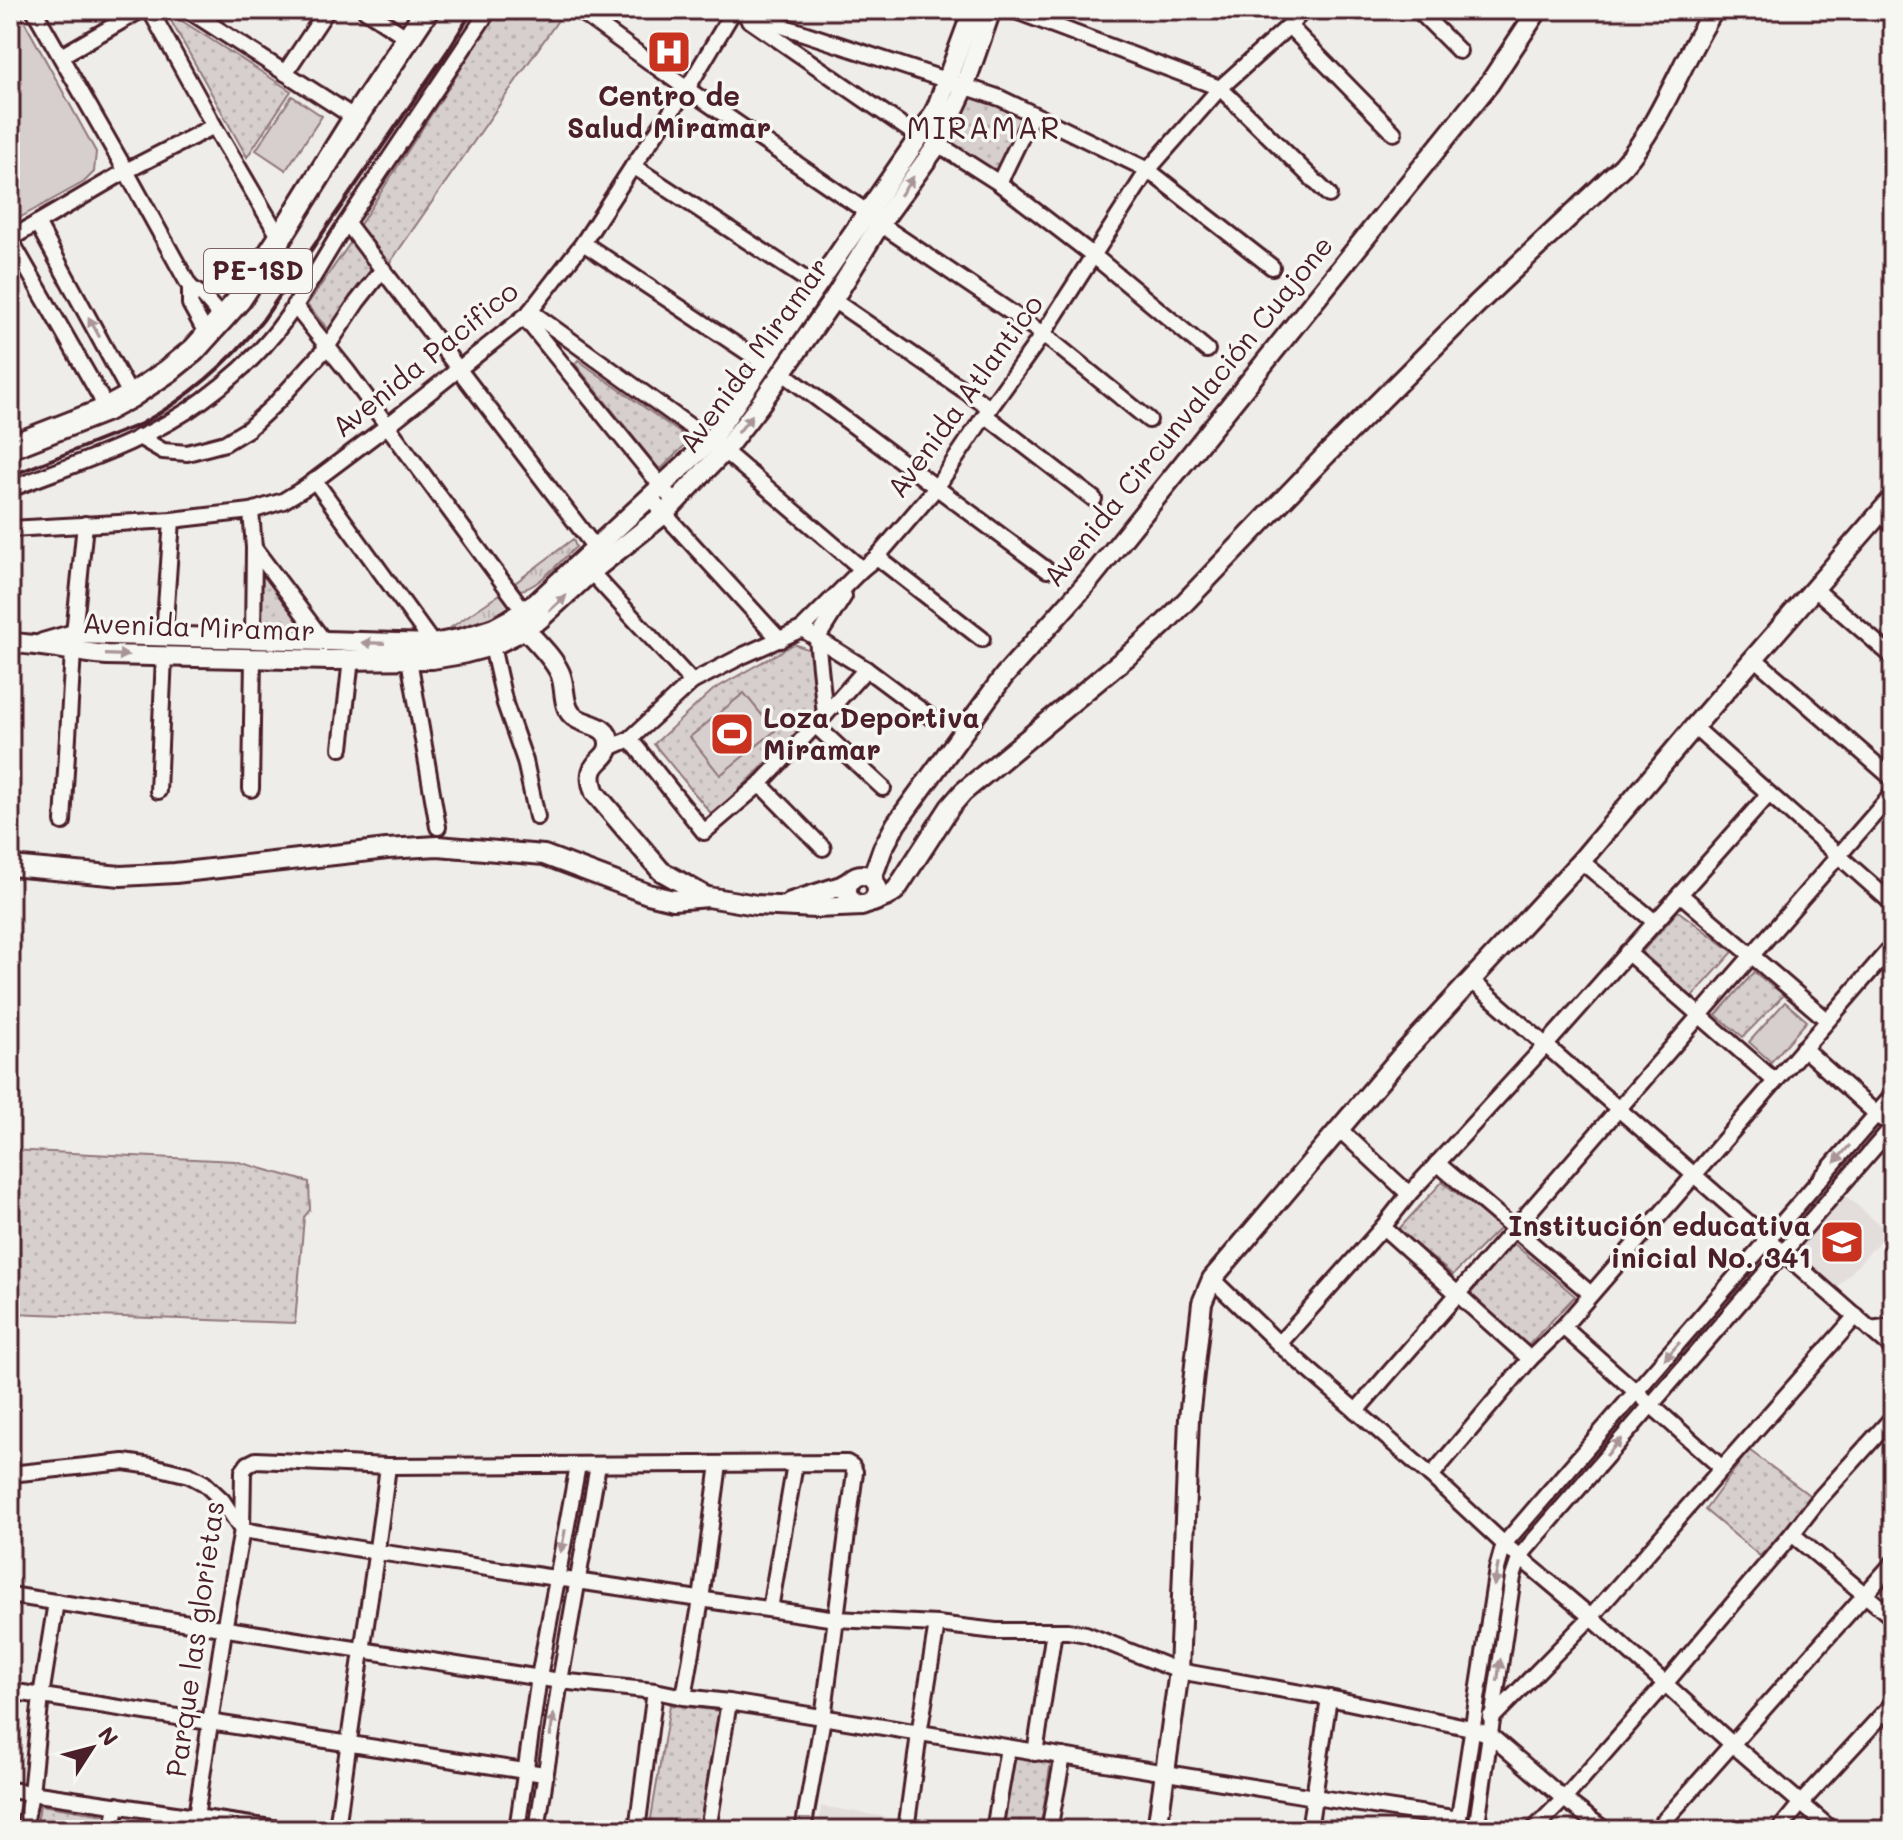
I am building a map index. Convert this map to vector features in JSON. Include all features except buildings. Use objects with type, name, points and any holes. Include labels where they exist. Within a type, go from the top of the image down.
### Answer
[{"type":"highway","name":"PE-1SD","points":[[402,34],[409,10]]},
{"type":"highway","name":"PE-1SD","points":[[11,439],[103,403],[128,389],[168,353],[211,321],[245,269],[276,232],[402,34],[427,10]]},
{"type":"main road","name":"Avenida Miramar","points":[[74,643],[107,655],[351,659],[447,657],[492,646],[524,620],[546,594],[656,492],[717,446],[816,286],[938,144],[973,10]]},
{"type":"main road","name":"Avenida Miramar","points":[[10,643],[74,643],[164,636],[433,644],[477,634],[509,620],[524,620],[555,607],[591,572],[670,508],[717,446],[783,373],[833,300],[919,137],[956,83],[991,10]]},
{"type":"main road","name":"Avenida Circunvalación Cuajone","points":[[864,888],[896,824],[1004,676],[1088,582],[1489,84],[1538,10]]},
{"type":"main road","points":[[777,906],[841,886],[864,888],[888,896],[896,890],[963,792],[1165,623],[1324,457],[1477,304],[1623,166],[1641,145],[1714,10]]},
{"type":"main road","points":[[1157,1830],[1179,1671],[1189,1418],[1202,1303],[1212,1279],[1402,1055],[1581,861],[1815,589],[1886,520],[1893,498]]},
{"type":"main road","points":[[524,620],[561,675],[569,713],[578,720],[596,725],[609,740],[609,748],[592,769],[591,781],[595,793],[661,871],[708,897]]},
{"type":"main road","points":[[10,866],[121,876],[438,846],[544,855],[648,894],[673,900],[708,897],[756,905],[816,908],[864,888]]},
{"type":"street","points":[[34,10],[190,287],[203,296],[211,321]]},
{"type":"street","points":[[61,56],[141,10]]},
{"type":"street","points":[[150,10],[276,232]]},
{"type":"street","points":[[188,10],[350,115]]},
{"type":"street","points":[[285,73],[327,10]]},
{"type":"street","points":[[365,10],[402,34]]},
{"type":"street","points":[[10,489],[100,454],[181,416],[222,385],[272,336],[287,318],[489,10]]},
{"type":"street","points":[[578,10],[687,89],[1043,334],[1149,420]]},
{"type":"street","points":[[734,10],[1000,98],[1148,170],[1272,267]]},
{"type":"street","points":[[734,10],[919,137]]},
{"type":"street","name":"Avenida Pacifico","points":[[10,529],[172,520],[251,511],[283,501],[315,481],[527,314],[583,243],[687,89],[734,10]]},
{"type":"street","points":[[1013,10],[1220,88],[1329,195]]},
{"type":"street","points":[[1418,10],[1459,51]]},
{"type":"street","points":[[1295,15],[1394,133]]},
{"type":"street","name":"Avenida Atlantico","points":[[609,748],[630,739],[692,682],[802,629],[877,557],[936,488],[1043,334],[1148,170],[1220,88],[1295,15]]},
{"type":"street","points":[[999,183],[1032,115]]},
{"type":"street","points":[[103,403],[10,239],[126,171],[214,126]]},
{"type":"street","points":[[938,144],[999,183],[1094,256],[1207,350]]},
{"type":"street","points":[[633,166],[816,286]]},
{"type":"street","points":[[37,223],[128,389]]},
{"type":"street","points":[[347,223],[596,549]]},
{"type":"street","points":[[583,243],[765,364]]},
{"type":"street","points":[[139,437],[163,451],[187,453],[225,443],[248,429],[327,347],[383,269]]},
{"type":"street","points":[[833,300],[987,411],[1094,499]]},
{"type":"street","points":[[294,305],[347,371],[524,620]]},
{"type":"street","points":[[527,314],[717,446],[860,571],[817,639],[820,720],[883,788]]},
{"type":"street","points":[[527,314],[656,492],[780,640]]},
{"type":"street","points":[[783,373],[1047,570]]},
{"type":"street","points":[[315,481],[433,644]]},
{"type":"street","points":[[251,511],[254,548],[253,639]]},
{"type":"street","points":[[164,636],[172,520]]},
{"type":"street","points":[[63,822],[85,524]]},
{"type":"street","points":[[254,548],[324,641]]},
{"type":"street","points":[[877,557],[982,639]]},
{"type":"street","points":[[591,572],[692,682]]},
{"type":"street","points":[[1815,589],[1893,657]]},
{"type":"street","points":[[802,629],[866,669],[929,716]]},
{"type":"street","points":[[492,646],[505,704],[525,761],[537,817]]},
{"type":"street","points":[[158,791],[164,656]]},
{"type":"street","points":[[251,789],[253,658]]},
{"type":"street","points":[[1754,658],[1893,779]]},
{"type":"street","points":[[341,748],[351,659]]},
{"type":"street","points":[[409,659],[438,827]]},
{"type":"street","points":[[630,739],[704,832],[760,784],[866,669]]},
{"type":"street","points":[[1694,727],[1893,904]]},
{"type":"street","points":[[760,784],[823,848]]},
{"type":"street","points":[[1356,1411],[1893,793]]},
{"type":"street","points":[[1279,1344],[1409,1194],[1769,794]]},
{"type":"street","points":[[1581,861],[1655,922]]},
{"type":"street","points":[[1680,894],[1827,1020]]},
{"type":"street","points":[[1431,1476],[1893,945]]},
{"type":"street","points":[[1627,952],[1775,1081]]},
{"type":"street","points":[[1471,980],[1893,1349]]},
{"type":"street","points":[[1476,1830],[1513,1577],[1520,1556],[1892,1126],[1803,1048]]},
{"type":"street","points":[[10,1595],[560,1681],[729,1702],[1165,1772],[1458,1824],[1497,1569],[1504,1544],[1893,1095]]},
{"type":"street","points":[[1339,1129],[1409,1194]]},
{"type":"street","points":[[1437,1163],[1591,1294]]},
{"type":"street","points":[[1383,1227],[1530,1359]]},
{"type":"street","points":[[1212,1279],[1279,1344],[1504,1544],[1832,1830]]},
{"type":"street","points":[[10,1474],[124,1462],[152,1466],[189,1475],[204,1483],[222,1500],[242,1530],[836,1619],[1086,1634],[1179,1671],[1472,1722],[1493,1717],[1591,1617],[1856,1316]]},
{"type":"street","points":[[1870,1329],[1893,1326]]},
{"type":"street","points":[[1563,1327],[1722,1468]]},
{"type":"street","points":[[1533,1830],[1665,1684],[1820,1498],[1893,1417]]},
{"type":"street","name":"Parque las glorietas","points":[[195,1823],[242,1530],[243,1471],[256,1460],[388,1466]]},
{"type":"street","points":[[337,1830],[388,1466],[847,1463],[855,1472],[823,1718],[803,1830]]},
{"type":"street","points":[[684,1697],[701,1600],[719,1464]]},
{"type":"street","points":[[770,1609],[795,1464]]},
{"type":"street","points":[[517,1830],[539,1677],[578,1465]]},
{"type":"street","points":[[537,1830],[598,1465]]},
{"type":"street","points":[[1792,1534],[1893,1618]]},
{"type":"street","points":[[1656,1830],[1893,1563]]},
{"type":"street","points":[[24,1830],[56,1602]]},
{"type":"street","points":[[906,1830],[937,1624]]},
{"type":"street","points":[[1035,1753],[1054,1631]]},
{"type":"street","points":[[10,1691],[544,1774]]},
{"type":"street","points":[[637,1830],[655,1691]]},
{"type":"street","points":[[1309,1830],[1329,1698]]},
{"type":"street","points":[[708,1830],[729,1702]]},
{"type":"street","points":[[1779,1830],[1893,1703]]},
{"type":"street","points":[[1472,1722],[1605,1830]]},
{"type":"street","points":[[994,1830],[1008,1748]]},
{"type":"street","points":[[1049,1830],[1063,1756]]},
{"type":"street","points":[[10,1793],[117,1805],[195,1823],[286,1830]]},
{"type":"street","points":[[113,1830],[117,1805]]},
{"type":"shaded area","name":"Institución educativa inicial No. 341","points":[[1845,1195],[1888,1232],[1837,1288],[1796,1251]]},
{"type":"shaded area","points":[[821,1806],[892,1818],[890,1830],[818,1830]]},
{"type":"green space","points":[[10,10],[18,10],[96,152],[94,172],[84,182],[10,223]]},
{"type":"green space","points":[[165,10],[291,91],[247,157]]},
{"type":"green space","points":[[499,10],[565,10],[389,264],[359,226]]},
{"type":"green space","points":[[953,90],[1024,112],[1027,117],[997,175],[935,131]]},
{"type":"green space","points":[[292,96],[322,116],[286,170],[256,150]]},
{"type":"green space","points":[[353,239],[375,268],[331,333],[307,305]]},
{"type":"green space","points":[[578,360],[690,440],[660,470],[575,364]]},
{"type":"green space","points":[[573,539],[576,547],[534,585],[520,590],[515,583]]},
{"type":"green space","points":[[266,569],[303,625],[265,624],[261,621],[262,571]]},
{"type":"green space","points":[[500,594],[510,607],[480,622],[447,630]]},
{"type":"green space","points":[[794,644],[810,650],[817,700],[814,715],[713,816],[654,744],[713,690]]},
{"type":"green space","name":"Loza Deportiva Miramar","points":[[744,693],[775,731],[720,775],[690,737]]},
{"type":"green space","points":[[1678,911],[1733,952],[1692,997],[1642,952]]},
{"type":"green space","points":[[1754,972],[1784,995],[1743,1037],[1716,1015]]},
{"type":"green space","points":[[1785,1002],[1807,1021],[1771,1062],[1749,1042]]},
{"type":"green space","points":[[10,1150],[235,1161],[309,1182],[310,1210],[304,1217],[295,1323],[10,1313]]},
{"type":"green space","points":[[1442,1182],[1501,1227],[1453,1275],[1398,1230]]},
{"type":"green space","points":[[1513,1243],[1575,1296],[1525,1349],[1466,1299]]},
{"type":"green space","points":[[1749,1450],[1813,1498],[1760,1556],[1705,1510]]},
{"type":"green space","points":[[670,1705],[721,1711],[699,1830],[649,1830]]},
{"type":"green space","points":[[1016,1754],[1051,1761],[1040,1830],[1001,1830]]},
{"type":"green space","points":[[40,1805],[106,1815],[104,1830],[36,1830]]},
{"type":"railway","points":[[10,476],[141,424],[192,391],[236,351],[263,320],[473,10]]},
{"type":"place","name":"Centro de Salud Miramar","points":[[669,52]]},
{"type":"place","name":"Loza Deportiva Miramar","points":[[732,734]]},
{"type":"place","name":"Institución educativa inicial No. 341","points":[[1842,1242]]},
{"type":"district","name":"MIRAMAR","points":[[984,129]]}]
